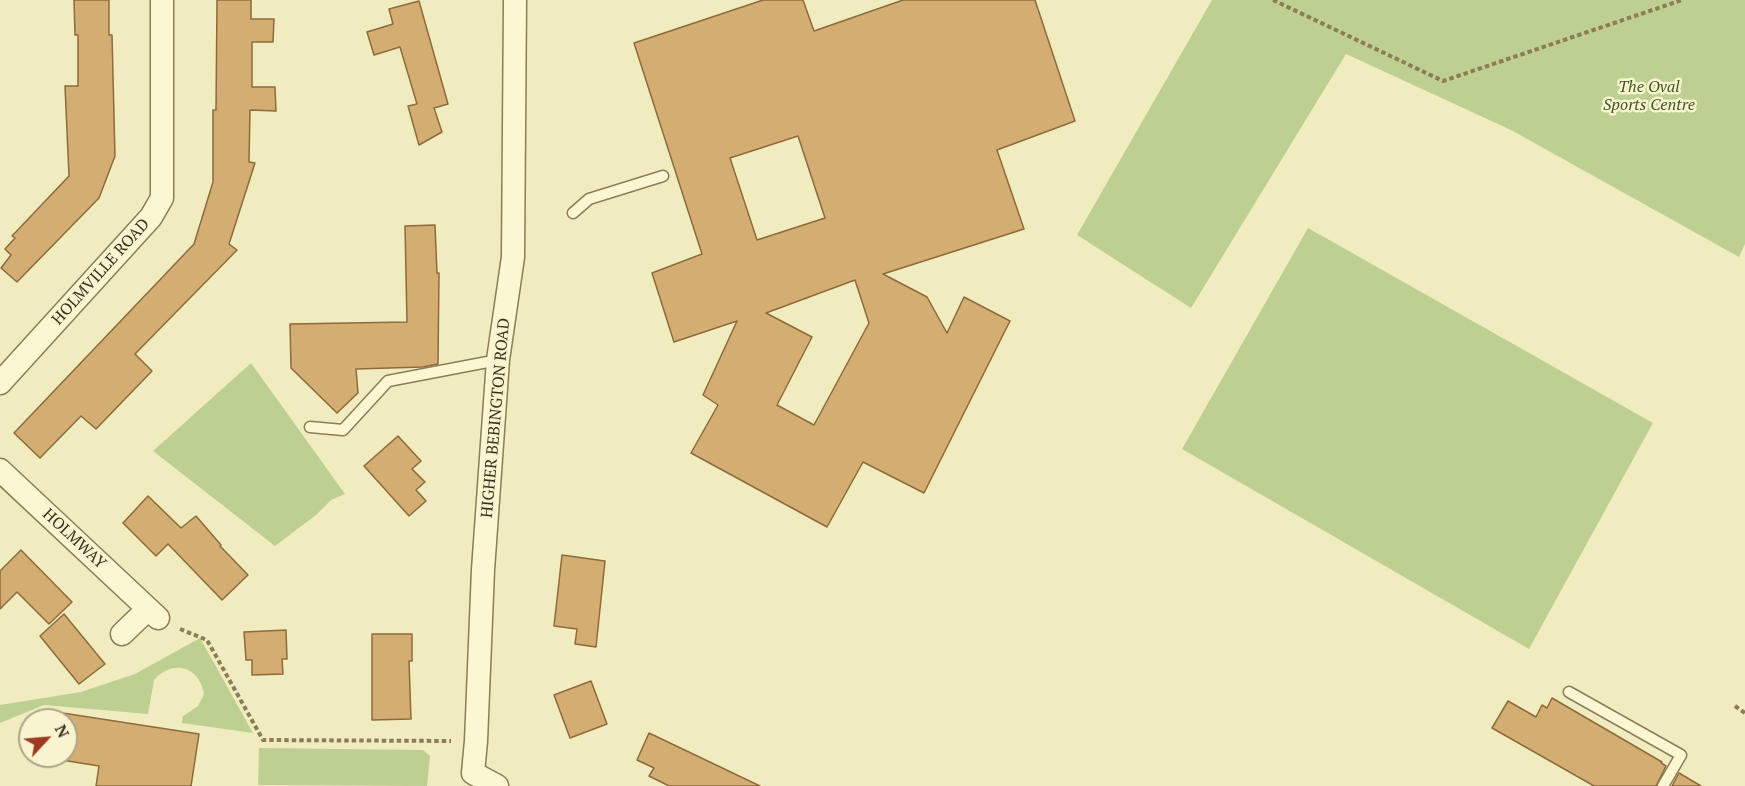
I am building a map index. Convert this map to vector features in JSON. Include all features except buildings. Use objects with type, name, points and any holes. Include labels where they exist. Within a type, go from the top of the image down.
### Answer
[{"type":"street","name":"HOLMVILLE ROAD","points":[[0,383],[151,217],[162,198],[162,0]]},
{"type":"street","name":"HIGHER BEBINGTON ROAD","points":[[497,786],[472,779],[476,741],[483,570],[498,360],[513,257],[516,0]]},
{"type":"street","name":"HOLMWAY","points":[[0,470],[153,614]]},
{"type":"street","points":[[123,634],[153,614]]},
{"type":"lane","points":[[573,213],[590,199],[663,176]]},
{"type":"lane","points":[[310,427],[343,430],[388,381],[498,360]]},
{"type":"lane","points":[[1569,692],[1681,755],[1663,786]]},
{"type":"path","points":[[1272,0],[1443,81],[1682,0]]},
{"type":"path","points":[[153,614],[207,640],[263,740],[476,741]]},
{"type":"path","points":[[1736,706],[1745,713]]},
{"type":"green space","name":"The Oval Sports Centre","points":[[1212,0],[1745,0],[1745,244],[1739,257],[1511,130],[1346,54],[1191,308],[1077,235]]},
{"type":"green space","points":[[1308,228],[1653,423],[1529,649],[1182,449]]},
{"type":"green space","points":[[251,363],[345,494],[331,500],[316,515],[275,546],[153,451]]},
{"type":"green space","points":[[200,638],[253,733],[182,723],[183,716],[198,706],[204,694],[197,677],[191,672],[177,668],[161,673],[154,680],[148,714],[44,705],[37,708],[18,708],[18,716],[0,723],[0,705],[81,692],[135,674]]},
{"type":"green space","points":[[259,748],[423,750],[430,756],[427,786],[258,785]]}]
